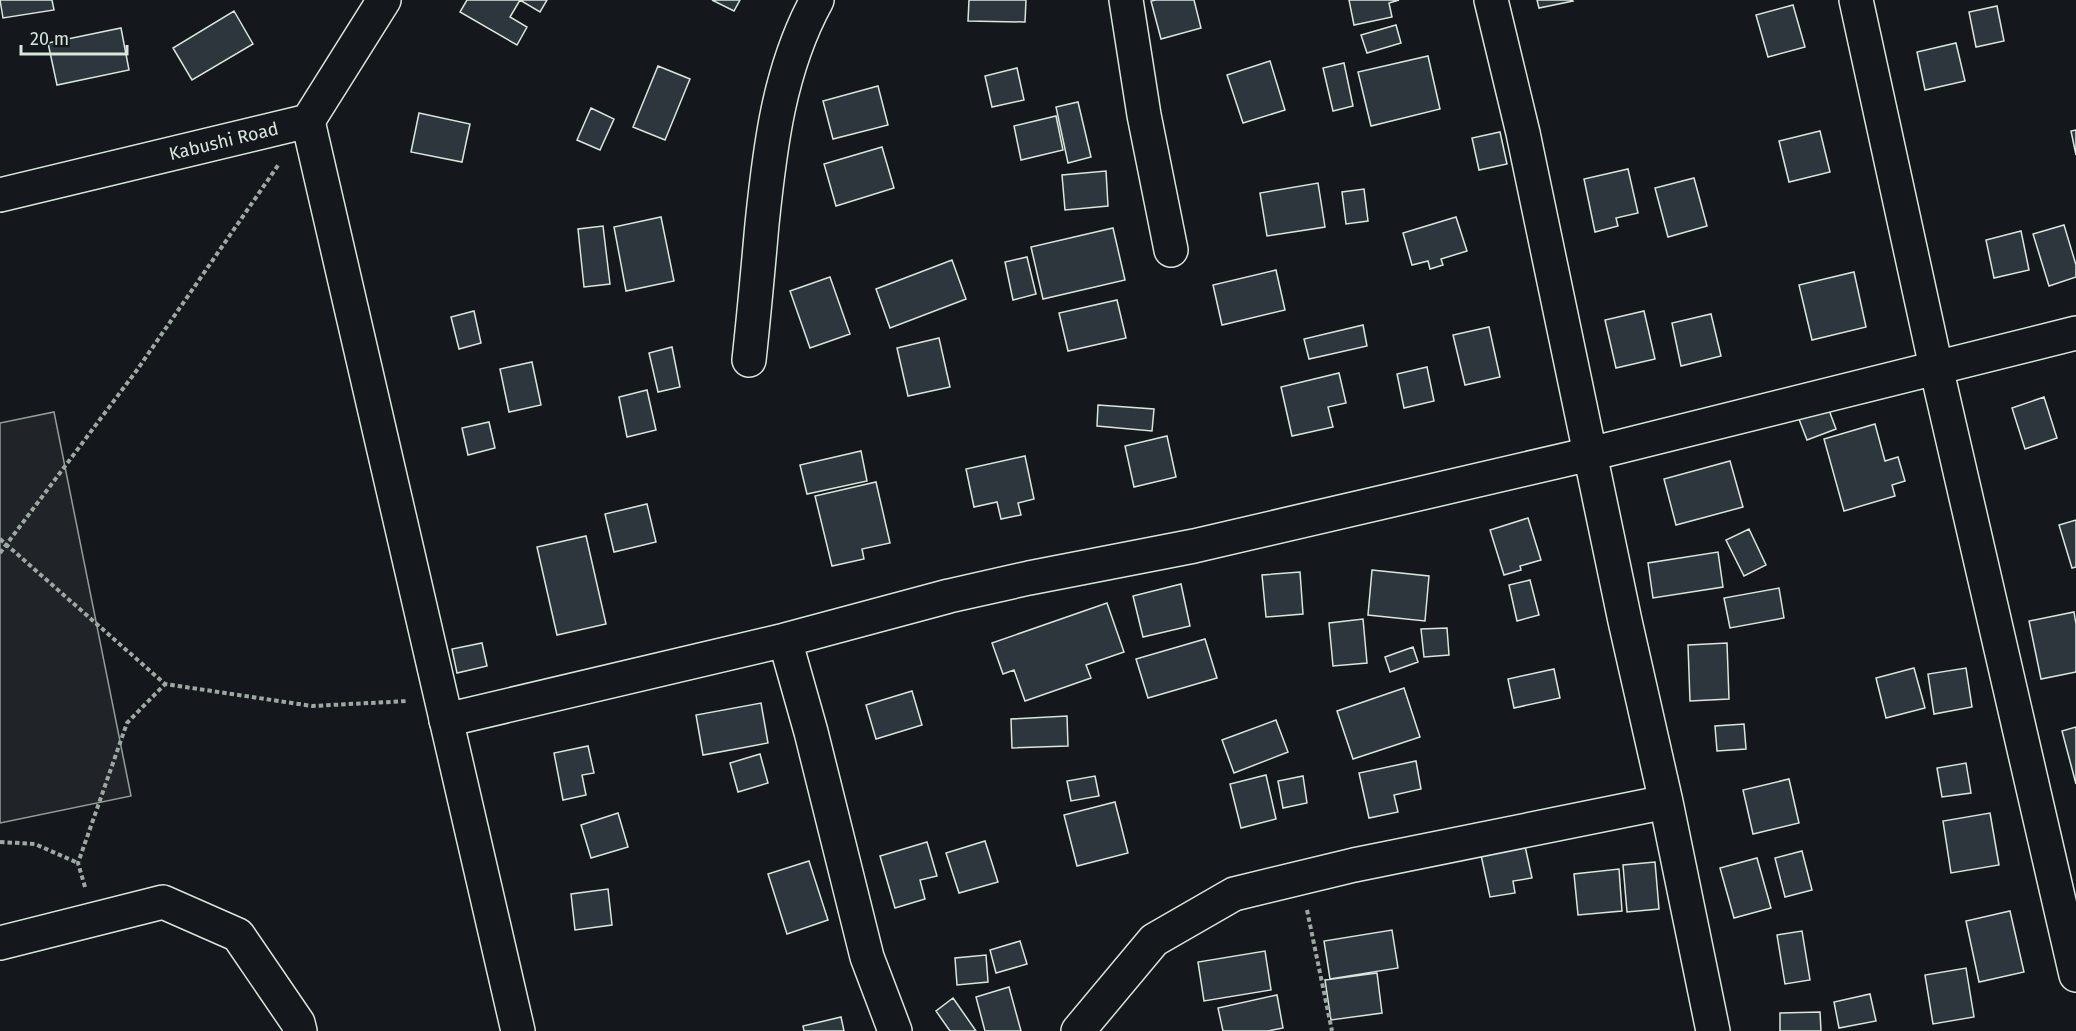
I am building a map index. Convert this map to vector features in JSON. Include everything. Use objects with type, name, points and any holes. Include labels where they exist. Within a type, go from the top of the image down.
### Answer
[{"type":"street","points":[[384,0],[308,121],[518,1031]]},
{"type":"street","points":[[749,360],[771,147],[783,83],[805,21],[817,0]]},
{"type":"street","points":[[1126,0],[1144,115],[1171,250]]},
{"type":"street","points":[[1491,0],[1523,133],[1624,621],[1666,802],[1713,1031]]},
{"type":"street","points":[[1856,0],[1936,367],[2076,975]]},
{"type":"street","name":"Kabushi Road","points":[[0,195],[308,121]]},
{"type":"street","points":[[444,710],[785,640],[949,596],[1194,546],[1590,454],[2076,333]]},
{"type":"street","points":[[785,640],[811,732],[867,957],[895,1031]]},
{"type":"street","points":[[1078,1031],[1154,940],[1234,894],[1300,877],[1666,802]]},
{"type":"street","points":[[0,943],[163,902],[238,935],[298,1023],[300,1031]]},
{"type":"path","points":[[0,553],[137,370],[308,121]]},
{"type":"path","points":[[0,539],[165,684],[312,706],[444,710]]},
{"type":"path","points":[[94,919],[78,863],[127,723],[165,684]]},
{"type":"path","points":[[0,842],[34,844],[78,863]]},
{"type":"path","points":[[1300,877],[1332,1031]]},
{"type":"shaded area","points":[[54,412],[131,796],[0,823],[0,423]]},
{"type":"building","points":[[0,0],[52,0],[54,10],[3,18]]},
{"type":"building","points":[[467,0],[520,0],[510,17],[527,27],[517,45],[460,12]]},
{"type":"building","points":[[520,0],[547,0],[540,12]]},
{"type":"building","points":[[712,0],[740,0],[734,11]]},
{"type":"building","points":[[969,0],[1026,0],[1025,22],[968,21]]},
{"type":"building","points":[[1194,0],[1201,28],[1161,39],[1151,1]]},
{"type":"building","points":[[1349,0],[1399,0],[1389,3],[1392,17],[1354,25]]},
{"type":"building","points":[[1537,0],[1572,0],[1573,1],[1539,8]]},
{"type":"building","points":[[1793,5],[1805,47],[1768,57],[1756,15]]},
{"type":"building","points":[[1997,6],[2004,41],[1976,47],[1969,12]]},
{"type":"building","points":[[234,11],[253,44],[192,80],[173,48]]},
{"type":"building","points":[[1396,25],[1401,43],[1367,53],[1361,35]]},
{"type":"building","points":[[121,28],[129,70],[57,85],[48,43]]},
{"type":"building","points":[[1956,43],[1965,81],[1925,90],[1917,52]]},
{"type":"building","points":[[1428,56],[1440,109],[1371,126],[1358,72]]},
{"type":"building","points":[[1270,61],[1285,110],[1243,123],[1227,75]]},
{"type":"building","points":[[1344,63],[1353,106],[1333,111],[1323,68]]},
{"type":"building","points":[[658,66],[690,79],[665,140],[633,127]]},
{"type":"building","points":[[1017,68],[1024,100],[992,107],[985,76]]},
{"type":"building","points":[[878,86],[888,125],[833,139],[823,101]]},
{"type":"building","points":[[1078,102],[1091,157],[1068,163],[1056,107]]},
{"type":"building","points":[[591,108],[614,119],[600,150],[577,140]]},
{"type":"building","points":[[419,113],[470,124],[462,162],[411,152]]},
{"type":"building","points":[[1056,116],[1063,150],[1021,160],[1014,126]]},
{"type":"building","points":[[2076,130],[2076,155],[2071,131]]},
{"type":"building","points":[[1820,131],[1830,172],[1789,182],[1779,141]]},
{"type":"building","points":[[1500,132],[1507,164],[1479,170],[1472,138]]},
{"type":"building","points":[[882,147],[894,188],[836,206],[824,164]]},
{"type":"building","points":[[1628,169],[1638,213],[1616,218],[1618,226],[1595,232],[1584,179]]},
{"type":"building","points":[[1106,171],[1108,206],[1065,210],[1062,175]]},
{"type":"building","points":[[1694,178],[1707,226],[1668,237],[1655,188]]},
{"type":"building","points":[[1318,183],[1325,227],[1267,236],[1260,193]]},
{"type":"building","points":[[1364,189],[1368,221],[1346,224],[1342,192]]},
{"type":"building","points":[[661,217],[674,281],[626,291],[614,227]]},
{"type":"building","points":[[1456,217],[1467,251],[1441,259],[1443,265],[1430,269],[1428,261],[1412,265],[1403,233]]},
{"type":"building","points":[[2064,225],[2076,265],[2076,277],[2049,286],[2033,234]]},
{"type":"building","points":[[603,226],[610,284],[584,287],[578,229]]},
{"type":"building","points":[[1113,228],[1125,280],[1043,299],[1031,247]]},
{"type":"building","points":[[2021,231],[2029,270],[1994,278],[1986,240]]},
{"type":"building","points":[[1027,257],[1036,294],[1013,300],[1005,262]]},
{"type":"building","points":[[952,260],[966,299],[890,328],[876,289]]},
{"type":"building","points":[[1276,270],[1285,310],[1222,325],[1213,285]]},
{"type":"building","points":[[1854,272],[1866,327],[1812,340],[1799,285]]},
{"type":"building","points":[[830,277],[850,334],[810,348],[790,291]]},
{"type":"building","points":[[1117,300],[1126,338],[1068,351],[1059,313]]},
{"type":"building","points":[[474,311],[481,343],[459,349],[451,317]]},
{"type":"building","points":[[1644,311],[1655,359],[1616,368],[1605,320]]},
{"type":"building","points":[[1711,314],[1721,356],[1681,366],[1672,323]]},
{"type":"building","points":[[1363,325],[1367,346],[1309,359],[1304,339]]},
{"type":"building","points":[[1489,327],[1500,377],[1465,385],[1453,335]]},
{"type":"building","points":[[939,338],[950,387],[908,396],[897,348]]},
{"type":"building","points":[[672,347],[680,387],[658,392],[649,353]]},
{"type":"building","points":[[532,362],[541,405],[509,412],[500,369]]},
{"type":"building","points":[[1427,367],[1434,401],[1404,408],[1397,374]]},
{"type":"building","points":[[1339,373],[1346,403],[1328,407],[1333,427],[1292,436],[1281,387]]},
{"type":"building","points":[[647,390],[656,430],[627,437],[619,397]]},
{"type":"building","points":[[2044,397],[2057,438],[2025,449],[2012,408]]},
{"type":"building","points":[[1826,402],[1836,429],[1807,440],[1797,414]]},
{"type":"building","points":[[1098,405],[1154,409],[1152,431],[1097,426]]},
{"type":"building","points":[[489,422],[495,448],[468,455],[462,428]]},
{"type":"building","points":[[1875,424],[1885,461],[1898,457],[1905,481],[1892,485],[1895,496],[1844,511],[1824,439]]},
{"type":"building","points":[[1167,436],[1176,477],[1134,487],[1125,446]]},
{"type":"building","points":[[861,451],[867,481],[807,494],[800,465]]},
{"type":"building","points":[[1025,456],[1034,499],[1018,503],[1021,515],[1001,519],[997,502],[974,507],[966,469]]},
{"type":"building","points":[[1730,461],[1743,507],[1676,525],[1664,479]]},
{"type":"building","points":[[876,482],[890,543],[862,549],[864,559],[832,566],[815,496]]},
{"type":"building","points":[[647,504],[656,542],[614,552],[605,514]]},
{"type":"building","points":[[1528,518],[1541,560],[1520,566],[1521,570],[1504,575],[1490,530]]},
{"type":"building","points":[[2076,520],[2076,567],[2072,568],[2059,525]]},
{"type":"building","points":[[1749,529],[1766,565],[1744,576],[1726,540]]},
{"type":"building","points":[[586,536],[606,624],[557,635],[537,547]]},
{"type":"building","points":[[1718,552],[1723,587],[1653,598],[1648,563]]},
{"type":"building","points":[[1372,570],[1429,576],[1425,621],[1368,615]]},
{"type":"building","points":[[1300,572],[1303,614],[1266,617],[1262,575]]},
{"type":"building","points":[[1530,580],[1539,615],[1517,621],[1509,585]]},
{"type":"building","points":[[1181,584],[1190,626],[1143,637],[1133,596]]},
{"type":"building","points":[[1779,588],[1784,618],[1730,628],[1724,598]]},
{"type":"building","points":[[1107,603],[1124,652],[1086,665],[1091,678],[1025,701],[1014,670],[1003,674],[992,643]]},
{"type":"building","points":[[2074,612],[2076,672],[2041,679],[2029,621]]},
{"type":"building","points":[[1363,619],[1367,663],[1333,666],[1329,623]]},
{"type":"building","points":[[1447,628],[1449,655],[1424,657],[1421,629]]},
{"type":"building","points":[[1205,639],[1217,678],[1148,698],[1136,659]]},
{"type":"building","points":[[482,643],[487,666],[457,673],[452,649]]},
{"type":"building","points":[[1727,643],[1729,699],[1690,701],[1688,645]]},
{"type":"building","points":[[1413,647],[1418,662],[1390,672],[1385,657]]},
{"type":"building","points":[[1914,668],[1925,708],[1886,718],[1876,678]]},
{"type":"building","points":[[1966,668],[1972,707],[1934,714],[1928,674]]},
{"type":"building","points":[[1554,669],[1560,698],[1514,708],[1508,679]]},
{"type":"building","points":[[1404,688],[1420,737],[1353,759],[1337,711]]},
{"type":"building","points":[[912,691],[922,725],[876,739],[866,705]]},
{"type":"building","points":[[761,703],[768,743],[703,755],[696,715]]},
{"type":"building","points":[[1067,716],[1068,746],[1012,748],[1011,719]]},
{"type":"building","points":[[1276,720],[1288,752],[1234,773],[1222,740]]},
{"type":"building","points":[[1744,724],[1746,749],[1717,751],[1715,726]]},
{"type":"building","points":[[2076,727],[2076,784],[2062,731]]},
{"type":"building","points":[[588,746],[594,773],[582,775],[586,795],[563,800],[554,753]]},
{"type":"building","points":[[760,754],[768,783],[738,792],[730,763]]},
{"type":"building","points":[[1416,761],[1421,789],[1394,795],[1398,812],[1369,818],[1359,773]]},
{"type":"building","points":[[1966,763],[1971,793],[1942,797],[1937,768]]},
{"type":"building","points":[[1266,775],[1276,819],[1241,828],[1230,784]]},
{"type":"building","points":[[1095,776],[1099,796],[1071,801],[1067,781]]},
{"type":"building","points":[[1303,776],[1307,803],[1283,808],[1278,781]]},
{"type":"building","points":[[1789,779],[1799,823],[1753,834],[1743,790]]},
{"type":"building","points":[[1115,802],[1128,853],[1077,866],[1064,815]]},
{"type":"building","points":[[618,813],[628,847],[591,858],[581,825]]},
{"type":"building","points":[[1990,813],[1999,865],[1951,873],[1943,821]]},
{"type":"building","points":[[985,841],[998,882],[959,893],[946,853]]},
{"type":"building","points":[[927,842],[937,876],[920,880],[925,899],[895,908],[880,856]]},
{"type":"building","points":[[1525,846],[1532,878],[1513,881],[1515,893],[1490,897],[1481,855]]},
{"type":"building","points":[[1802,851],[1812,890],[1785,897],[1775,858]]},
{"type":"building","points":[[1757,858],[1771,908],[1734,918],[1720,868]]},
{"type":"building","points":[[809,861],[828,920],[787,934],[768,874]]},
{"type":"building","points":[[1655,862],[1659,909],[1627,912],[1623,865]]},
{"type":"building","points":[[1619,869],[1622,911],[1578,915],[1574,874]]},
{"type":"building","points":[[608,889],[612,925],[575,930],[571,894]]},
{"type":"building","points":[[2010,911],[2024,972],[1979,982],[1966,921]]},
{"type":"building","points":[[1392,930],[1398,968],[1330,979],[1324,941]]},
{"type":"building","points":[[1802,931],[1810,980],[1785,984],[1777,935]]},
{"type":"building","points":[[1020,941],[1027,964],[996,973],[990,950]]},
{"type":"building","points":[[1265,951],[1271,990],[1204,1001],[1198,962]]},
{"type":"building","points":[[986,955],[988,982],[957,985],[955,958]]},
{"type":"building","points":[[1966,968],[1974,1017],[1933,1024],[1925,975]]},
{"type":"building","points":[[1377,973],[1382,1013],[1331,1020],[1325,980]]},
{"type":"building","points":[[1009,987],[1021,1031],[985,1031],[976,997]]},
{"type":"building","points":[[1870,994],[1876,1021],[1839,1028],[1834,1002]]},
{"type":"building","points":[[1277,995],[1283,1028],[1268,1031],[1223,1031],[1218,1008]]},
{"type":"building","points":[[953,998],[976,1031],[950,1031],[936,1011]]},
{"type":"building","points":[[1820,1012],[1821,1031],[1780,1031],[1780,1013]]},
{"type":"building","points":[[841,1017],[844,1031],[804,1031],[803,1026]]}]
